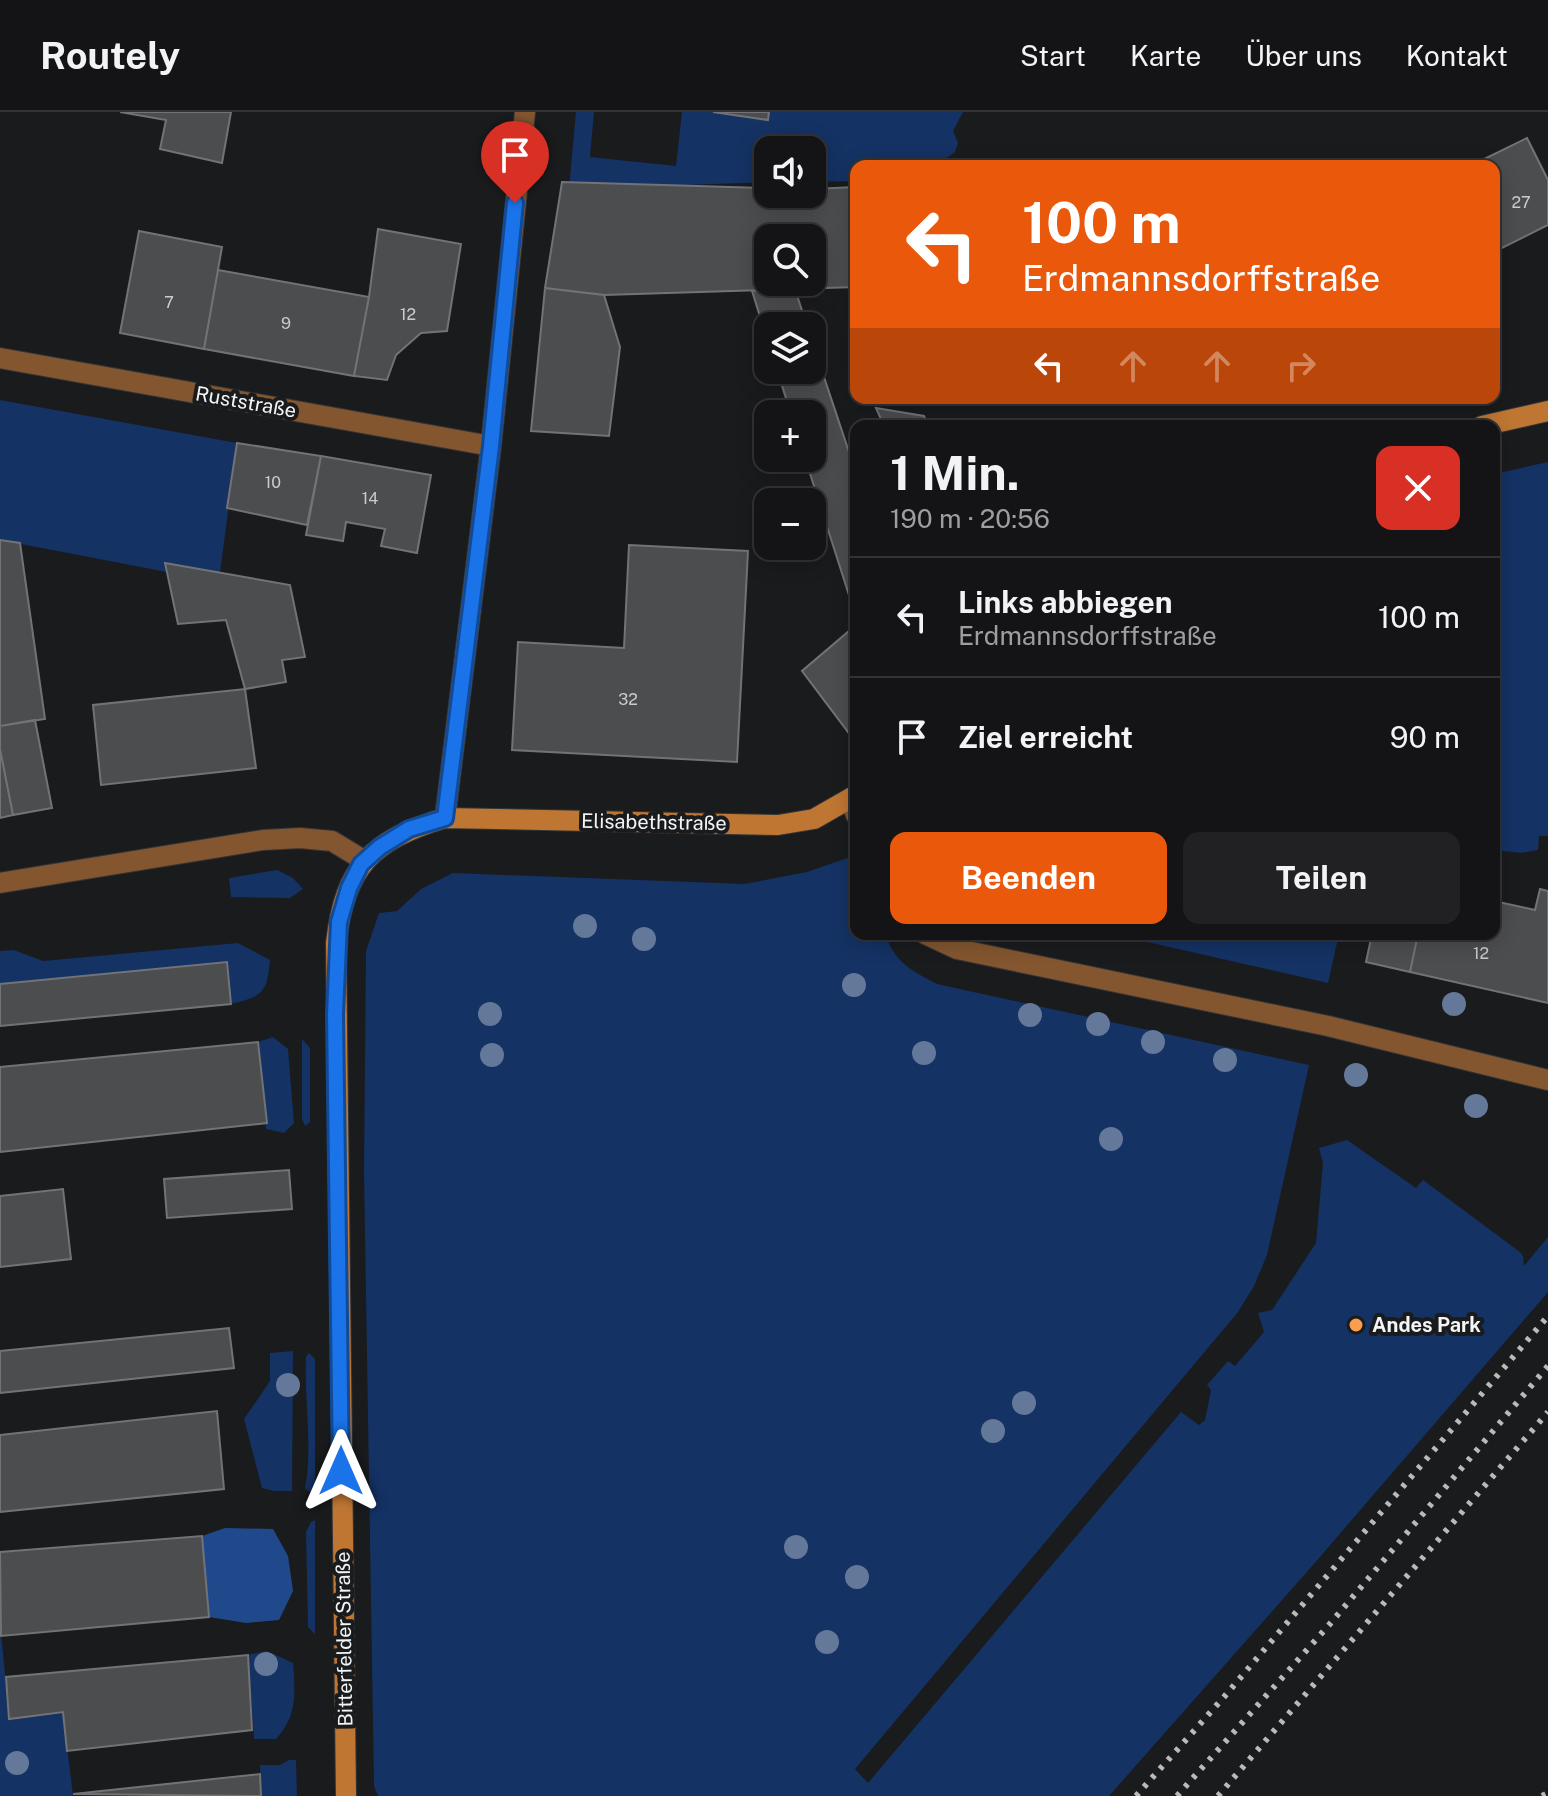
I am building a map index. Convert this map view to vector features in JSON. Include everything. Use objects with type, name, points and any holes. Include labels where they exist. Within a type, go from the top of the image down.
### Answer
[{"type":"street","points":[[445,818],[491,446],[525,112]]},
{"type":"street","name":"Ruststraße","points":[[0,358],[491,446]]},
{"type":"street","points":[[1500,422],[1548,411]]},
{"type":"street","name":"Elisabethstraße","points":[[445,818],[778,825],[814,819],[850,805]]},
{"type":"street","name":"Bitterfelder Straße","points":[[346,1796],[336,943],[349,888],[365,861],[380,847],[409,829],[445,818]]},
{"type":"street","points":[[0,883],[300,838],[332,841],[365,861]]},
{"type":"street","points":[[938,940],[957,949],[1328,1026],[1548,1080]]},
{"type":"shaded area","points":[[576,112],[594,112],[590,157],[676,166],[682,112],[713,112],[767,119],[769,112],[963,112],[953,131],[958,143],[955,152],[944,160],[850,160],[850,181],[826,182],[826,136],[754,136],[754,182],[569,189]]},
{"type":"shaded area","points":[[0,400],[237,443],[220,573],[166,563],[167,572],[0,540]]},
{"type":"shaded area","points":[[1548,462],[1548,836],[1539,836],[1538,850],[1521,853],[1500,851],[1500,473]]},
{"type":"shaded area","points":[[850,857],[850,940],[887,940],[899,959],[937,984],[1309,1065],[1267,1255],[1254,1286],[1238,1312],[855,1769],[868,1783],[1181,1412],[1199,1425],[1205,1420],[1211,1390],[1207,1385],[1228,1361],[1235,1366],[1264,1332],[1258,1313],[1272,1310],[1316,1243],[1323,1163],[1319,1148],[1347,1140],[1416,1188],[1423,1180],[1520,1252],[1524,1266],[1548,1237],[1548,1292],[1109,1796],[378,1796],[374,1786],[364,1171],[366,951],[379,913],[397,911],[421,889],[453,873],[744,884],[807,872]]},
{"type":"shaded area","points":[[277,870],[293,878],[303,889],[290,898],[231,897],[229,878]]},
{"type":"shaded area","points":[[1138,940],[1338,940],[1328,983]]},
{"type":"shaded area","points":[[238,943],[270,960],[269,971],[265,986],[257,995],[231,1004],[227,962],[0,984],[0,951],[14,950],[43,961]]},
{"type":"shaded area","points":[[273,1037],[288,1049],[294,1123],[284,1133],[266,1129],[258,1042]]},
{"type":"shaded area","points":[[302,1039],[310,1048],[310,1122],[305,1126],[302,1119]]},
{"type":"shaded area","points":[[293,1351],[292,1491],[274,1491],[262,1488],[244,1419],[270,1381],[270,1353]]},
{"type":"shaded area","points":[[309,1353],[315,1359],[315,1488],[309,1492],[305,1488],[308,1457],[306,1357]]},
{"type":"shaded area","points":[[315,1520],[315,1634],[308,1627],[306,1532]]},
{"type":"shaded area","points":[[225,1528],[273,1529],[288,1556],[293,1591],[279,1620],[246,1623],[209,1617],[202,1536]]},
{"type":"shaded area","points":[[0,1621],[9,1718],[63,1712],[73,1796],[0,1796]]},
{"type":"shaded area","points":[[267,1651],[293,1663],[294,1703],[288,1722],[276,1739],[254,1739],[248,1655]]},
{"type":"shaded area","points":[[296,1760],[297,1796],[261,1796],[260,1765],[280,1765]]},
{"type":"building","points":[[120,112],[231,112],[222,163],[160,149],[166,120]]},
{"type":"building","points":[[713,112],[769,112],[768,120]]},
{"type":"building","points":[[1527,138],[1548,180],[1548,225],[1500,249],[1500,160],[1482,160]]},
{"type":"building","points":[[562,182],[754,188],[754,208],[826,208],[826,188],[850,187],[850,287],[826,288],[826,224],[754,224],[754,290],[604,295],[545,288]]},
{"type":"building","points":[[378,229],[461,244],[447,331],[421,333],[396,355],[387,380],[354,376]]},
{"type":"building","points":[[139,231],[222,247],[204,349],[120,333]]},
{"type":"building","points":[[218,270],[369,297],[354,376],[204,349]]},
{"type":"building","points":[[545,288],[604,295],[620,347],[609,436],[531,431]]},
{"type":"building","points":[[752,291],[754,296],[797,296],[802,312],[759,312]]},
{"type":"building","points":[[826,383],[850,455],[850,598],[826,523],[826,488],[815,488],[809,472],[826,472],[826,400],[787,400],[781,384]]},
{"type":"building","points":[[876,408],[924,416],[926,420],[881,420]]},
{"type":"building","points":[[237,443],[321,456],[307,525],[227,508]]},
{"type":"building","points":[[321,456],[431,475],[417,553],[381,546],[385,529],[346,522],[343,541],[306,535]]},
{"type":"building","points":[[0,540],[20,543],[45,719],[0,726]]},
{"type":"building","points":[[629,545],[748,551],[737,762],[512,750],[518,642],[624,648]]},
{"type":"building","points":[[165,563],[290,585],[305,657],[282,660],[286,682],[245,689],[226,620],[178,624]]},
{"type":"building","points":[[850,630],[850,730],[848,732],[802,671]]},
{"type":"building","points":[[245,689],[256,768],[101,785],[93,705]]},
{"type":"building","points":[[35,720],[52,808],[13,815],[0,749],[0,726]]},
{"type":"building","points":[[0,749],[13,815],[0,818]]},
{"type":"building","points":[[1540,889],[1548,891],[1548,1003],[1410,972],[1417,940],[1500,940],[1500,902],[1535,910]]},
{"type":"building","points":[[1371,940],[1417,940],[1410,972],[1366,962]]},
{"type":"building","points":[[227,962],[231,1004],[0,1026],[0,984]]},
{"type":"building","points":[[258,1042],[267,1123],[0,1152],[0,1067]]},
{"type":"building","points":[[289,1170],[292,1209],[167,1218],[164,1179]]},
{"type":"building","points":[[63,1189],[71,1259],[0,1267],[0,1196]]},
{"type":"building","points":[[229,1328],[234,1368],[0,1393],[0,1351]]},
{"type":"building","points":[[217,1411],[224,1489],[0,1512],[0,1435]]},
{"type":"building","points":[[202,1536],[209,1617],[1,1636],[0,1552]]},
{"type":"building","points":[[248,1655],[252,1730],[67,1751],[63,1712],[9,1719],[6,1677]]},
{"type":"building","points":[[260,1774],[261,1796],[73,1794]]},
{"type":"railway","points":[[1136,1796],[1548,1316]]},
{"type":"railway","points":[[1177,1796],[1329,1625],[1548,1366]]},
{"type":"railway","points":[[1218,1796],[1548,1412]]},
{"type":"railway","points":[[1542,1796],[1548,1793]]},
{"type":"place","name":"Andes Park","points":[[1356,1325]]},
{"type":"route","points":[[341,1471],[336,943],[349,888],[361,864],[380,847],[409,829],[445,818],[491,446],[515,203]]}]
